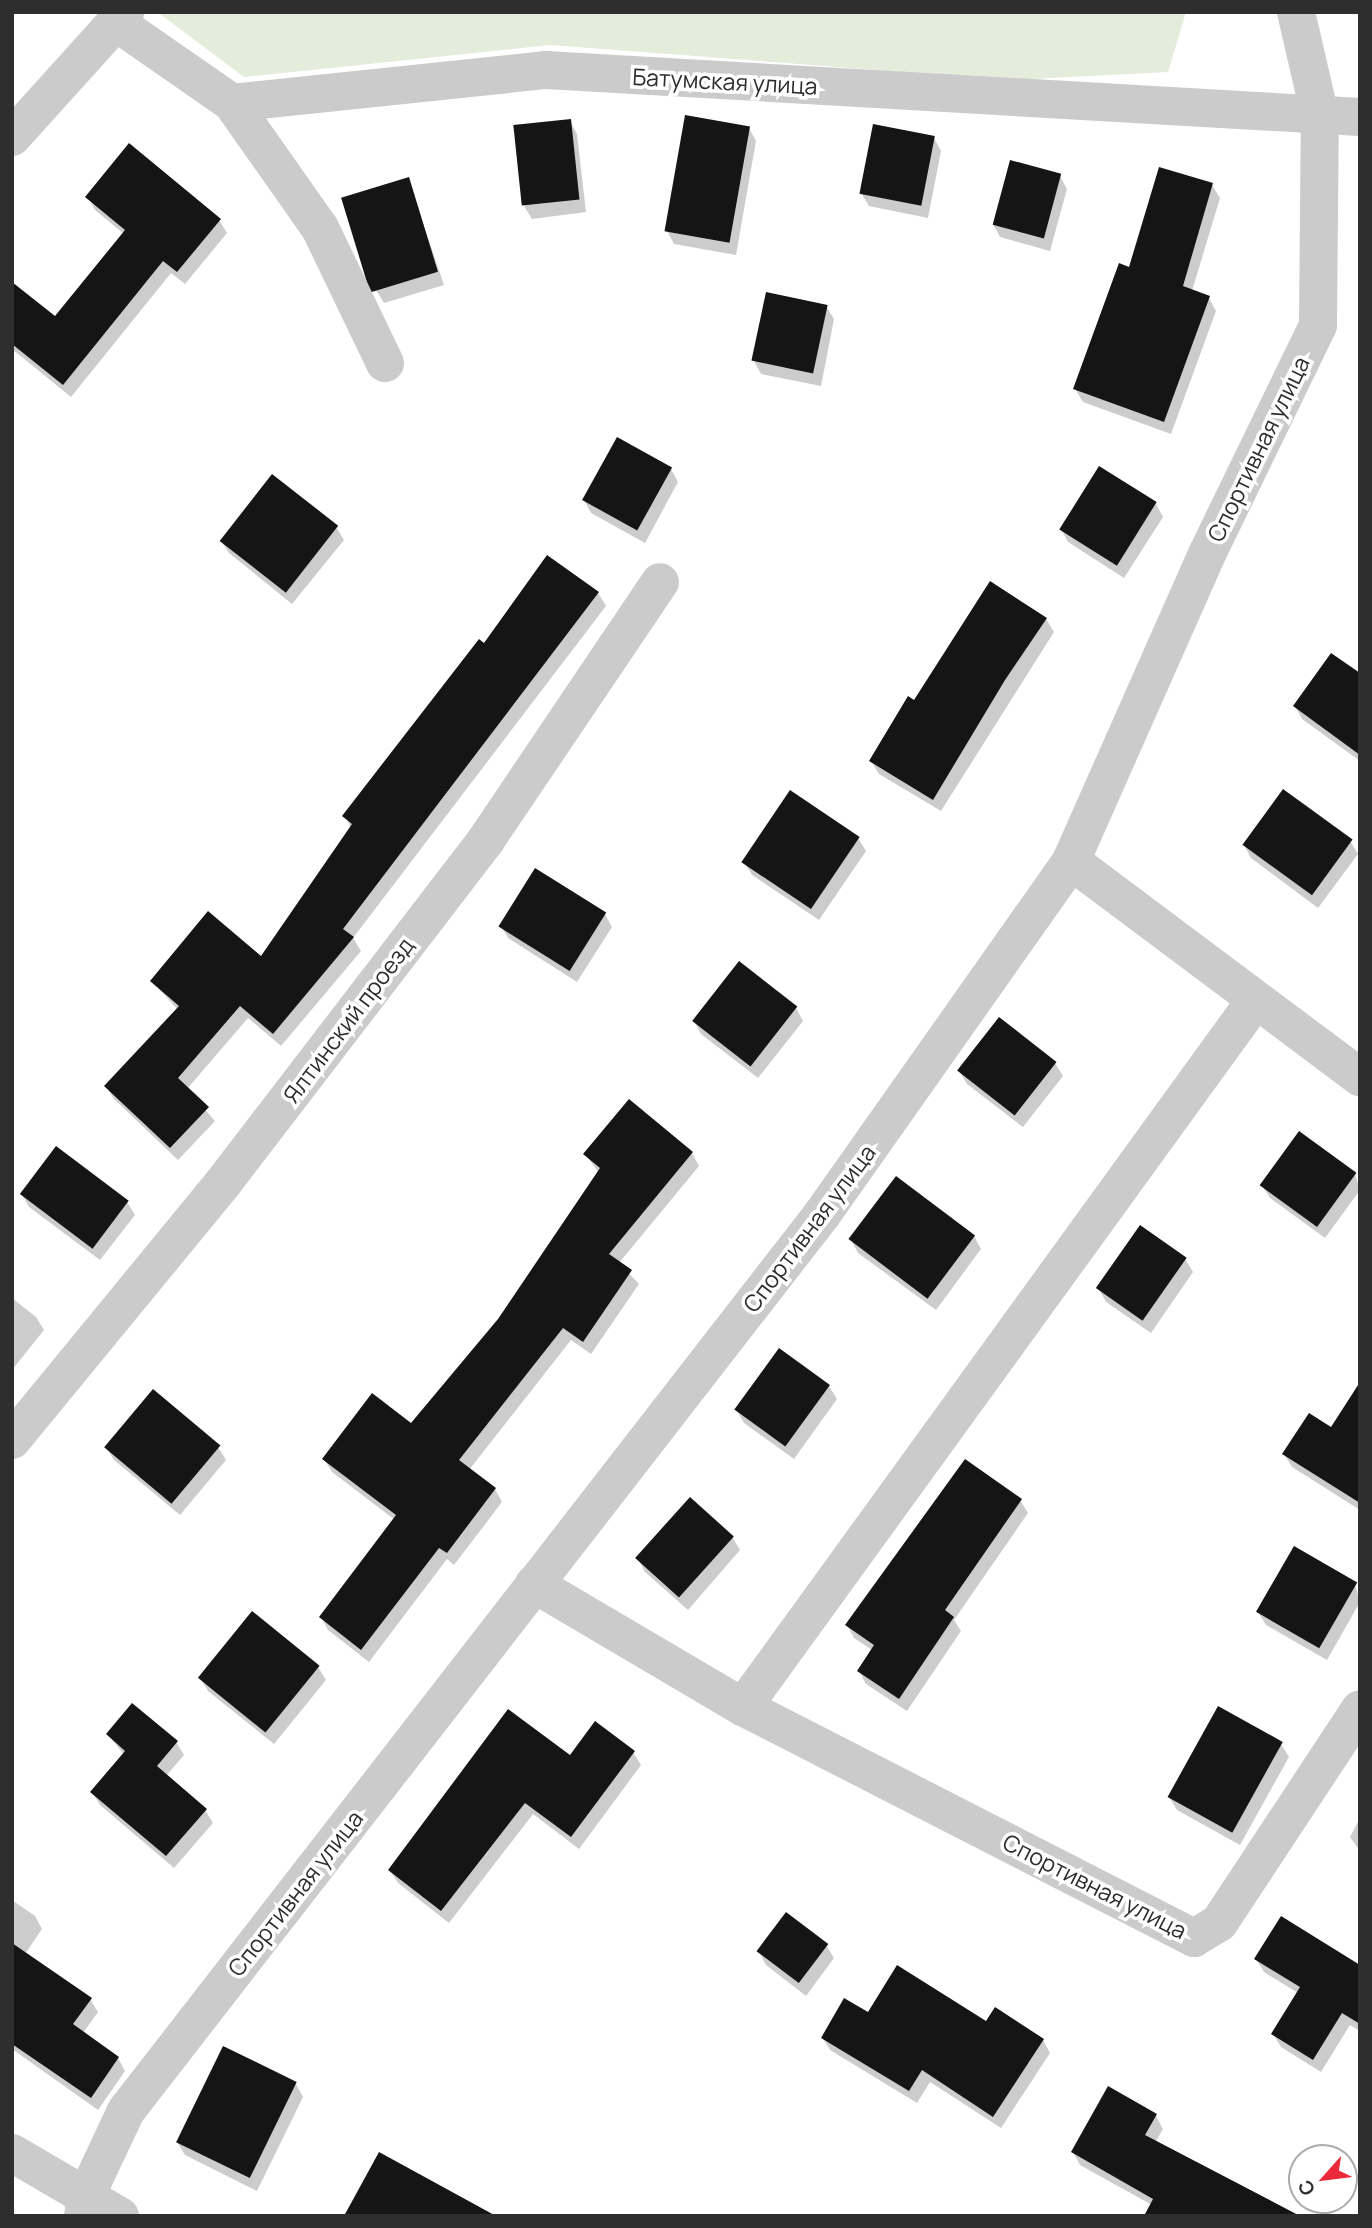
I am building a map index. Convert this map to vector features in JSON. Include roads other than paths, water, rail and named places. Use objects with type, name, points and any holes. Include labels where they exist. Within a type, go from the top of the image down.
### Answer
[{"type":"street","name":"Спортивная улица","points":[[84,2206],[126,2110],[823,1213],[1071,861],[1207,554],[1318,325],[1320,116],[1296,12]]},
{"type":"street","points":[[12,137],[121,18],[232,103],[320,228],[385,363]]},
{"type":"street","name":"Батумская улица","points":[[232,103],[547,70],[1360,117]]},
{"type":"street","name":"Ялтинский проезд","points":[[12,1440],[223,1183],[486,839],[660,582]]},
{"type":"street","points":[[1071,861],[1254,1002],[1360,1077]]},
{"type":"street","points":[[743,1707],[1254,1002]]},
{"type":"street","name":"Спортивная улица","points":[[534,1584],[743,1707],[1194,1938],[1219,1923],[1360,1709]]},
{"type":"street","points":[[12,2153],[84,2206],[120,2216]]}]
